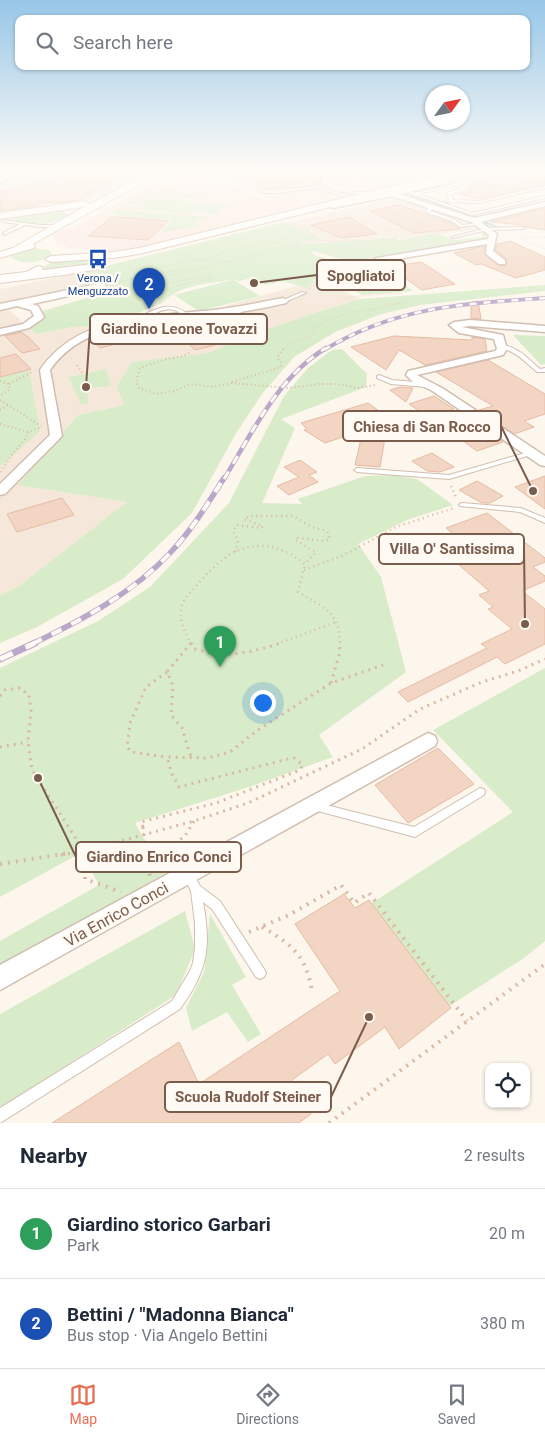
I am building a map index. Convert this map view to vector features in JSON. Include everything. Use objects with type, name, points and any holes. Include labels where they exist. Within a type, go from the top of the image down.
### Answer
[{"type":"main road","points":[[16,260],[35,272],[51,245],[73,220]]},
{"type":"main road","points":[[0,263],[16,260],[51,245],[113,255],[135,255],[165,246],[282,220]]},
{"type":"main road","points":[[16,260],[51,245]]},
{"type":"main road","points":[[16,260],[86,269],[156,251],[165,246]]},
{"type":"main road","points":[[0,279],[16,277],[16,260]]},
{"type":"street","points":[[468,220],[485,229]]},
{"type":"street","points":[[377,261],[485,229],[498,220]]},
{"type":"street","points":[[485,229],[490,252],[502,262]]},
{"type":"street","points":[[0,307],[105,285]]},
{"type":"street","points":[[17,304],[35,299]]},
{"type":"street","points":[[0,491],[56,436],[45,370],[52,360],[83,336],[142,314],[187,316],[243,309],[283,301]]},
{"type":"street","points":[[0,332],[26,326],[39,317],[35,308],[17,304]]},
{"type":"street","points":[[545,329],[470,323],[454,325],[462,331],[499,337],[502,350],[499,353],[412,373],[416,380],[431,385],[545,462]]},
{"type":"street","name":"Via Enrico Conci","points":[[0,978],[192,882],[311,805],[428,741]]},
{"type":"lane","points":[[11,220],[40,226],[51,245]]},
{"type":"lane","points":[[4,234],[24,224]]},
{"type":"lane","points":[[452,236],[485,229],[523,228]]},
{"type":"lane","points":[[283,301],[304,293]]},
{"type":"lane","points":[[283,301],[299,301]]},
{"type":"lane","points":[[232,317],[243,309]]},
{"type":"lane","points":[[502,347],[508,347],[518,352],[539,371],[545,370]]},
{"type":"lane","points":[[378,377],[391,382],[431,385]]},
{"type":"lane","points":[[357,470],[449,477],[532,452]]},
{"type":"lane","points":[[462,506],[521,510],[545,521]]},
{"type":"lane","points":[[311,805],[415,832],[480,792]]},
{"type":"lane","points":[[192,882],[216,904],[260,973]]},
{"type":"lane","points":[[0,1116],[176,1005],[192,979],[200,958],[202,928],[192,882]]},
{"type":"path","points":[[290,220],[318,236],[315,238]]},
{"type":"path","points":[[411,220],[427,227],[436,234]]},
{"type":"path","points":[[363,221],[390,230],[399,238]]},
{"type":"path","points":[[352,224],[336,228],[350,234],[370,232]]},
{"type":"path","points":[[420,228],[439,225]]},
{"type":"path","points":[[270,228],[290,227],[296,230],[292,233],[296,236],[315,238],[332,236]]},
{"type":"path","points":[[383,231],[405,229]]},
{"type":"path","points":[[485,229],[512,235],[545,249]]},
{"type":"path","points":[[312,233],[324,230]]},
{"type":"path","points":[[178,261],[190,259],[208,260],[224,252],[244,250],[260,243],[281,242],[288,238],[275,234],[252,238],[233,238]]},
{"type":"path","points":[[356,234],[364,241]]},
{"type":"path","points":[[142,314],[153,297],[160,291],[198,280],[213,279],[210,276],[196,277],[147,285],[144,282],[148,279],[270,251],[315,238],[328,242],[401,239],[436,234],[452,236]]},
{"type":"path","points":[[270,251],[315,238]]},
{"type":"path","points":[[190,259],[189,255],[212,249],[219,241]]},
{"type":"path","points":[[105,285],[130,279],[148,279],[280,249]]},
{"type":"path","points":[[135,255],[142,267],[156,268],[157,270],[152,273],[154,274],[196,268]]},
{"type":"path","points":[[304,293],[338,267],[377,261]]},
{"type":"path","points":[[231,383],[244,377],[281,367],[282,363],[278,359],[282,350],[288,344],[310,336],[316,327],[325,321],[349,312],[369,310],[409,301],[405,296],[394,293],[340,298]]},
{"type":"path","points":[[189,353],[186,356],[166,359],[150,367],[140,368],[136,382],[139,388],[156,394],[174,391],[186,384],[213,386],[231,383],[289,388],[337,384],[358,388],[391,382]]},
{"type":"path","points":[[77,365],[83,374]]},
{"type":"path","points":[[0,381],[9,384],[29,372]]},
{"type":"path","points":[[0,396],[10,389],[9,384]]},
{"type":"path","points":[[0,400],[42,427]]},
{"type":"path","points":[[0,410],[8,405]]},
{"type":"path","points":[[0,424],[28,432],[54,422]]},
{"type":"path","points":[[0,473],[12,454],[26,438],[28,432]]},
{"type":"path","points":[[304,570],[344,555],[396,527],[462,506],[451,487],[451,482]]},
{"type":"path","points":[[235,552],[238,541],[233,531],[237,525],[261,528],[263,526],[244,519],[250,516],[292,516],[312,527],[327,531],[330,539],[324,541],[296,539],[316,552],[305,564],[298,592],[328,609],[340,628],[341,654],[331,683]]},
{"type":"path","points":[[305,564],[293,554],[265,544],[229,553],[208,570],[182,606],[182,626],[194,649],[214,654],[247,652],[273,645],[336,622]]},
{"type":"path","points":[[191,642],[167,672],[146,687],[130,723],[127,748],[131,752],[168,757],[208,758],[230,752],[255,732],[331,683],[383,666]]},
{"type":"path","points":[[0,864],[84,850],[194,822],[248,803],[354,754],[420,709],[482,682],[545,659]]},
{"type":"path","points":[[167,672],[173,686],[171,715],[182,728],[191,757]]},
{"type":"path","points":[[0,696],[6,690],[20,688],[29,695],[31,711],[28,742],[32,770],[84,850],[86,879],[120,891]]},
{"type":"path","points":[[0,747],[28,742]]},
{"type":"path","points":[[147,858],[141,822],[216,803],[300,770],[303,765],[294,758],[288,759],[179,787],[172,774],[168,757]]},
{"type":"path","points":[[192,882],[172,846],[185,836],[194,822]]},
{"type":"path","points":[[312,992],[311,980],[301,956],[286,940],[262,927],[289,915],[341,885],[354,903],[369,893],[467,1021]]},
{"type":"path","points":[[332,1122],[545,964]]},
{"type":"shaded area","points":[[86,220],[250,220],[129,250],[105,251],[69,248],[54,240],[54,235],[57,231],[72,228]]},
{"type":"shaded area","points":[[297,220],[456,220],[480,229],[400,238],[302,244],[299,242],[318,237],[286,223]]},
{"type":"shaded area","points":[[79,273],[104,289],[9,310],[36,334],[73,327],[168,322],[321,279],[360,299],[254,334],[208,353],[132,362],[125,405],[78,415],[19,485],[128,502],[19,586],[0,595],[0,289]]},
{"type":"green space","points":[[14,220],[57,220],[38,224]]},
{"type":"green space","points":[[172,220],[196,220],[193,221],[200,226],[162,232]]},
{"type":"green space","points":[[284,222],[319,238],[300,242],[302,244],[396,238],[399,240],[435,234],[450,237],[454,240],[482,237],[482,233],[486,232],[487,235],[485,238],[477,241],[355,261],[348,261],[311,251],[314,255],[334,261],[333,266],[307,288],[282,281],[266,285],[252,278],[239,281],[234,280],[260,296],[199,311],[174,295],[232,280],[214,282],[177,292],[162,303],[109,325],[73,327],[36,334],[28,327],[42,317],[43,311],[107,292],[100,283],[82,272]]},
{"type":"green space","points":[[32,248],[49,250],[52,254],[43,260],[31,262],[19,261],[10,256],[11,254]]},
{"type":"green space","points":[[87,259],[94,262],[112,261],[99,265],[39,272],[49,263],[55,261]]},
{"type":"green space","points":[[377,264],[413,291],[362,295],[332,276],[348,268]]},
{"type":"green space","points":[[545,285],[545,291],[420,305],[381,314],[335,332],[294,357],[262,394],[235,435],[192,513],[123,579],[37,627],[0,643],[0,595],[19,586],[127,502],[18,485],[78,415],[124,405],[117,386],[132,362],[208,353],[254,334],[360,299]]},
{"type":"green space","points":[[513,335],[545,336],[545,364],[541,365]]},
{"type":"green space","points":[[342,349],[367,374],[366,387],[281,419],[295,428],[262,503],[302,504],[298,499],[365,476],[393,475],[417,479],[453,505],[407,520],[358,544],[381,577],[406,672],[319,735],[333,757],[252,786],[135,823],[164,874],[0,968],[0,941],[99,885],[81,853],[0,897],[0,668],[98,621],[150,587],[229,503],[284,396],[308,368],[332,350]]},
{"type":"green space","points":[[106,369],[111,386],[87,388],[88,403],[81,405],[69,377]]},
{"type":"green space","points":[[29,370],[40,431],[0,467],[0,377]]},
{"type":"green space","points":[[545,668],[545,941],[524,958],[454,1003],[450,1006],[451,1008],[399,1049],[385,1027],[371,1037],[295,924],[344,894],[355,908],[369,900],[372,903],[513,812],[433,730]]},
{"type":"green space","points":[[185,911],[195,949],[176,995],[0,1108],[0,1014]]},
{"type":"green space","points":[[210,914],[246,977],[232,985],[261,1034],[248,1042],[227,1012],[192,1031],[186,1008],[204,972]]},
{"type":"building","points":[[108,220],[168,221],[148,240],[88,236]]},
{"type":"building","points":[[333,220],[355,220],[377,234],[341,238],[311,225]]},
{"type":"building","points":[[389,220],[444,220],[460,229],[414,233]]},
{"type":"building","points":[[545,220],[545,230],[525,227],[523,225],[491,222]]},
{"type":"building","points":[[510,241],[545,257],[545,270],[516,278],[481,264],[476,265],[454,253],[485,246],[485,255],[498,265],[505,266],[507,264],[506,258],[495,250],[497,244]]},
{"type":"building","points":[[421,262],[455,284],[422,290],[389,267]]},
{"type":"building","points":[[478,301],[481,319],[471,318],[471,302]]},
{"type":"building","points":[[131,327],[143,337],[100,348],[91,339]]},
{"type":"building","points":[[224,331],[235,340],[195,350],[184,340]]},
{"type":"building","points":[[21,332],[40,349],[22,353],[5,336]]},
{"type":"building","points":[[394,336],[472,340],[472,337],[485,339],[487,351],[425,365],[399,350],[386,370],[351,347]]},
{"type":"building","points":[[16,354],[31,369],[0,377],[0,358]]},
{"type":"building","points":[[488,360],[545,394],[545,414],[524,421],[534,427],[514,434],[479,410],[493,406],[436,372]]},
{"type":"building","points":[[400,387],[413,388],[406,402],[390,390]]},
{"type":"building","points":[[434,396],[454,409],[428,417],[409,404]]},
{"type":"building","points":[[368,403],[407,431],[385,438],[380,467],[355,465],[363,430],[325,443],[304,430],[307,429],[301,423]]},
{"type":"building","points":[[482,428],[503,442],[477,451],[456,436]]},
{"type":"building","points":[[432,453],[454,467],[440,472],[427,471],[412,461]]},
{"type":"building","points":[[300,460],[317,472],[309,475],[318,482],[289,495],[277,486],[299,477],[284,467]]},
{"type":"building","points":[[545,476],[545,509],[515,487]]},
{"type":"building","points":[[477,481],[503,496],[490,503],[482,503],[459,490]]},
{"type":"building","points":[[62,498],[74,515],[17,532],[7,514]]},
{"type":"building","points":[[487,513],[545,558],[545,562],[533,567],[545,576],[545,581],[522,591],[545,609],[545,644],[505,664],[497,657],[408,702],[398,692],[487,648],[481,644],[512,629],[488,609],[493,607],[479,595],[489,591],[458,564],[479,556],[446,528]]},
{"type":"building","points":[[438,748],[474,784],[408,823],[375,785]]},
{"type":"building","points":[[344,894],[355,908],[369,900],[451,1008],[399,1049],[385,1027],[335,1064],[328,1054],[292,1080],[311,1114],[299,1123],[52,1123],[179,1042],[199,1084],[340,991],[295,924]]},
{"type":"waterway","points":[[485,222],[498,228]]},
{"type":"railway","points":[[324,350],[351,335],[404,316],[458,305],[545,298]]},
{"type":"railway","points":[[224,479],[256,425],[280,390],[309,360],[326,348]]},
{"type":"railway","points":[[32,644],[88,615],[124,593],[156,567],[186,535],[224,478]]},
{"type":"railway","points":[[0,659],[35,643]]},
{"type":"place","name":"Verona / Menguzzato","points":[[98,259]]},
{"type":"place","name":"Spogliatoi","points":[[254,283]]},
{"type":"place","name":"Bettini / \"Madonna Bianca\"","points":[[149,309]]},
{"type":"place","name":"Giardino Leone Tovazzi","points":[[86,387]]},
{"type":"place","name":"Chiesa di San Rocco","points":[[533,491]]},
{"type":"place","name":"Villa O' Santissima","points":[[525,624]]},
{"type":"place","name":"Giardino storico Garbari","points":[[220,667]]},
{"type":"place","name":"Giardino Enrico Conci","points":[[38,778]]},
{"type":"place","name":"Scuola Rudolf Steiner","points":[[369,1017]]}]
